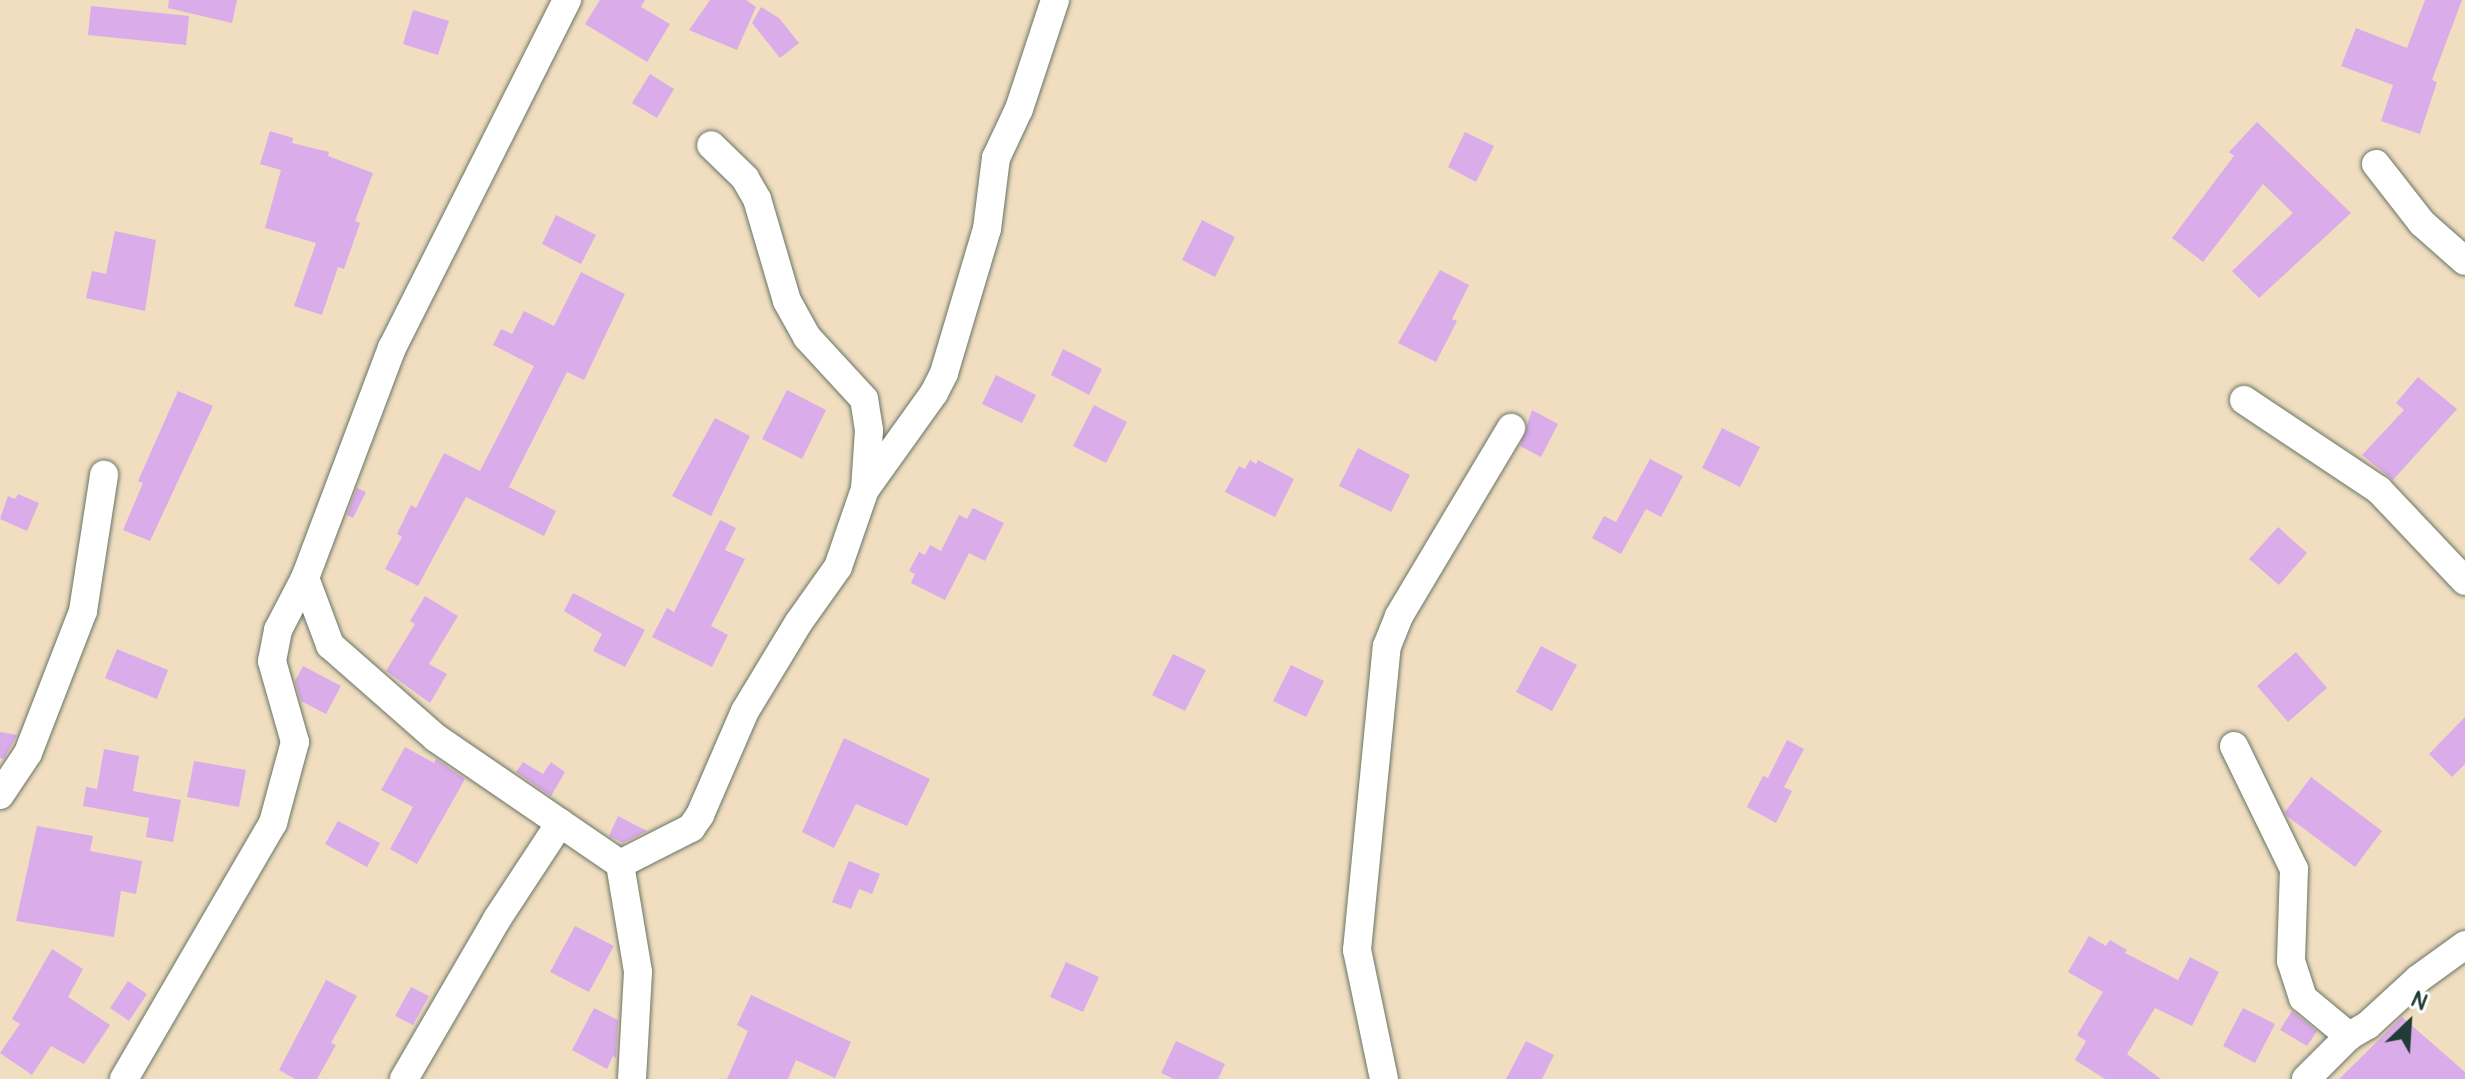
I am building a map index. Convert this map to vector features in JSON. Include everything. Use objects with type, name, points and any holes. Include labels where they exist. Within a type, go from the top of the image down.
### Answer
[{"type":"street","points":[[124,1079],[273,823],[295,742],[272,661],[278,630],[305,578],[392,348],[567,0]]},
{"type":"street","points":[[865,489],[934,393],[944,373],[987,229],[996,158],[1019,109],[1055,0]]},
{"type":"street","points":[[620,864],[691,828],[700,815],[745,711],[838,567],[865,489],[869,430],[864,399],[807,337],[787,301],[757,199],[745,178],[711,145]]},
{"type":"street","points":[[2376,164],[2422,223],[2465,261]]},
{"type":"street","points":[[2244,400],[2379,490],[2465,581]]},
{"type":"street","points":[[1384,1079],[1357,950],[1387,646],[1399,616],[1511,428]]},
{"type":"street","points":[[0,795],[28,753],[83,611],[104,475]]},
{"type":"street","points":[[305,578],[330,645],[436,738],[620,864],[638,972],[632,1079]]},
{"type":"street","points":[[2234,746],[2294,869],[2291,961],[2303,998],[2349,1036]]},
{"type":"street","points":[[404,1079],[497,919],[560,823]]},
{"type":"street","points":[[2306,1079],[2349,1036],[2368,1025],[2418,979],[2465,945]]},
{"type":"building","points":[[169,0],[237,0],[232,23],[168,8]]},
{"type":"building","points":[[600,0],[645,0],[641,7],[670,24],[647,62],[585,24]]},
{"type":"building","points":[[710,0],[746,0],[756,7],[737,50],[689,30]]},
{"type":"building","points":[[2425,0],[2462,0],[2432,80],[2437,82],[2420,134],[2381,121],[2393,85],[2341,66],[2356,28],[2407,48]]},
{"type":"building","points":[[91,6],[189,16],[186,45],[88,35]]},
{"type":"building","points":[[761,7],[779,18],[799,43],[780,58],[752,23]]},
{"type":"building","points":[[413,10],[449,21],[438,55],[403,44]]},
{"type":"building","points":[[650,74],[674,89],[657,118],[632,103]]},
{"type":"building","points":[[2257,122],[2351,213],[2259,298],[2232,271],[2293,213],[2263,184],[2203,262],[2172,238],[2234,156],[2229,152]]},
{"type":"building","points":[[270,131],[293,138],[292,143],[329,152],[328,156],[373,173],[355,221],[360,223],[344,269],[338,267],[322,315],[294,306],[316,243],[265,228],[281,170],[260,164]]},
{"type":"building","points":[[1465,132],[1494,146],[1476,182],[1448,167]]},
{"type":"building","points":[[556,215],[596,235],[581,264],[542,244]]},
{"type":"building","points":[[1202,220],[1235,237],[1215,277],[1182,260]]},
{"type":"building","points":[[115,231],[156,240],[145,311],[86,298],[92,271],[106,274]]},
{"type":"building","points":[[1440,270],[1469,285],[1452,319],[1457,321],[1436,362],[1398,343]]},
{"type":"building","points":[[581,272],[625,294],[584,380],[567,372],[509,487],[556,511],[544,536],[466,497],[418,586],[385,569],[402,537],[397,534],[411,505],[416,508],[444,453],[480,471],[534,366],[493,345],[501,329],[512,334],[524,311],[554,326]]},
{"type":"building","points":[[1063,349],[1102,369],[1089,395],[1051,375]]},
{"type":"building","points":[[996,375],[1036,395],[1022,423],[982,404]]},
{"type":"building","points":[[2418,377],[2457,409],[2393,480],[2362,455],[2404,410],[2396,403]]},
{"type":"building","points":[[787,390],[826,410],[802,459],[762,439]]},
{"type":"building","points":[[178,391],[213,406],[150,541],[123,530],[143,483],[138,481]]},
{"type":"building","points":[[1094,405],[1127,422],[1106,463],[1073,446]]},
{"type":"building","points":[[1532,410],[1558,424],[1541,457],[1520,446]]},
{"type":"building","points":[[715,418],[750,436],[711,516],[672,496]]},
{"type":"building","points":[[1722,428],[1760,447],[1740,487],[1702,468]]},
{"type":"building","points":[[1358,448],[1410,475],[1391,512],[1339,486]]},
{"type":"building","points":[[1650,459],[1683,476],[1661,517],[1646,509],[1621,554],[1592,538],[1604,516],[1616,522]]},
{"type":"building","points":[[1250,460],[1256,464],[1258,460],[1294,479],[1275,517],[1225,492],[1239,466],[1245,469]]},
{"type":"building","points":[[357,488],[366,492],[353,518],[347,515]]},
{"type":"building","points":[[18,494],[39,503],[27,531],[0,519],[8,496],[15,499]]},
{"type":"building","points":[[973,508],[1004,523],[985,561],[969,553],[945,600],[911,583],[915,574],[909,571],[919,552],[925,555],[930,545],[941,551],[959,515],[967,519]]},
{"type":"building","points":[[720,520],[736,528],[725,550],[745,559],[711,626],[728,635],[712,667],[652,637],[667,608],[674,612]]},
{"type":"building","points":[[2278,527],[2307,553],[2279,585],[2249,559]]},
{"type":"building","points":[[573,593],[645,630],[625,667],[593,651],[602,634],[564,611]]},
{"type":"building","points":[[425,596],[458,616],[429,664],[447,674],[430,703],[386,671],[415,624],[410,621]]},
{"type":"building","points":[[1541,646],[1577,665],[1552,711],[1516,692]]},
{"type":"building","points":[[117,649],[168,670],[157,699],[105,678]]},
{"type":"building","points":[[2296,652],[2327,688],[2288,722],[2257,686]]},
{"type":"building","points":[[1173,654],[1206,670],[1185,711],[1152,695]]},
{"type":"building","points":[[1291,665],[1324,681],[1306,717],[1273,701]]},
{"type":"building","points":[[303,666],[341,686],[326,714],[301,701],[295,681]]},
{"type":"building","points":[[2465,717],[2465,764],[2452,777],[2429,754]]},
{"type":"building","points":[[0,732],[17,735],[4,759],[0,758]]},
{"type":"building","points":[[844,738],[930,779],[907,826],[856,804],[834,848],[802,832]]},
{"type":"building","points":[[1787,740],[1804,749],[1784,787],[1792,791],[1776,823],[1747,807],[1763,776],[1768,778]]},
{"type":"building","points":[[405,747],[434,763],[436,759],[465,779],[417,864],[390,849],[413,807],[381,790]]},
{"type":"building","points":[[104,749],[139,756],[133,791],[181,800],[173,842],[146,837],[149,818],[83,806],[86,787],[97,789]]},
{"type":"building","points":[[194,761],[246,770],[239,807],[187,797]]},
{"type":"building","points":[[523,762],[543,774],[551,762],[565,772],[551,796],[516,772]]},
{"type":"building","points":[[2311,777],[2382,831],[2355,867],[2285,812]]},
{"type":"building","points":[[618,816],[647,831],[623,843],[609,836]]},
{"type":"building","points":[[338,821],[380,843],[367,867],[325,844]]},
{"type":"building","points":[[37,826],[93,836],[90,851],[142,861],[136,894],[121,891],[114,937],[16,921]]},
{"type":"building","points":[[849,861],[880,874],[872,894],[859,889],[851,909],[832,902]]},
{"type":"building","points":[[575,926],[614,946],[589,992],[550,972]]},
{"type":"building","points":[[2089,936],[2106,946],[2110,940],[2127,950],[2125,953],[2178,980],[2190,957],[2219,972],[2192,1026],[2155,1008],[2127,1054],[2161,1079],[2105,1079],[2075,1060],[2086,1041],[2077,1035],[2103,992],[2068,972]]},
{"type":"building","points":[[52,949],[83,969],[68,997],[110,1025],[84,1064],[51,1046],[32,1075],[0,1053],[20,1024],[12,1019]]},
{"type":"building","points":[[1066,962],[1099,977],[1083,1012],[1050,997]]},
{"type":"building","points":[[326,980],[357,996],[331,1043],[336,1045],[317,1079],[295,1079],[279,1070]]},
{"type":"building","points":[[128,981],[147,994],[129,1021],[110,1008]]},
{"type":"building","points":[[411,987],[429,996],[413,1025],[395,1016]]},
{"type":"building","points":[[751,995],[851,1042],[835,1078],[796,1060],[788,1079],[727,1079],[748,1031],[737,1025]]},
{"type":"building","points":[[594,1008],[618,1020],[616,1058],[613,1056],[607,1069],[572,1050]]},
{"type":"building","points":[[2243,1008],[2275,1024],[2255,1063],[2223,1046]]},
{"type":"building","points":[[2292,1011],[2317,1031],[2307,1046],[2280,1030]]},
{"type":"building","points":[[2402,1017],[2465,1072],[2465,1079],[2339,1079]]},
{"type":"building","points":[[1176,1041],[1225,1064],[1218,1079],[1174,1079],[1161,1073]]},
{"type":"building","points":[[1526,1041],[1554,1055],[1542,1079],[1506,1079]]}]
